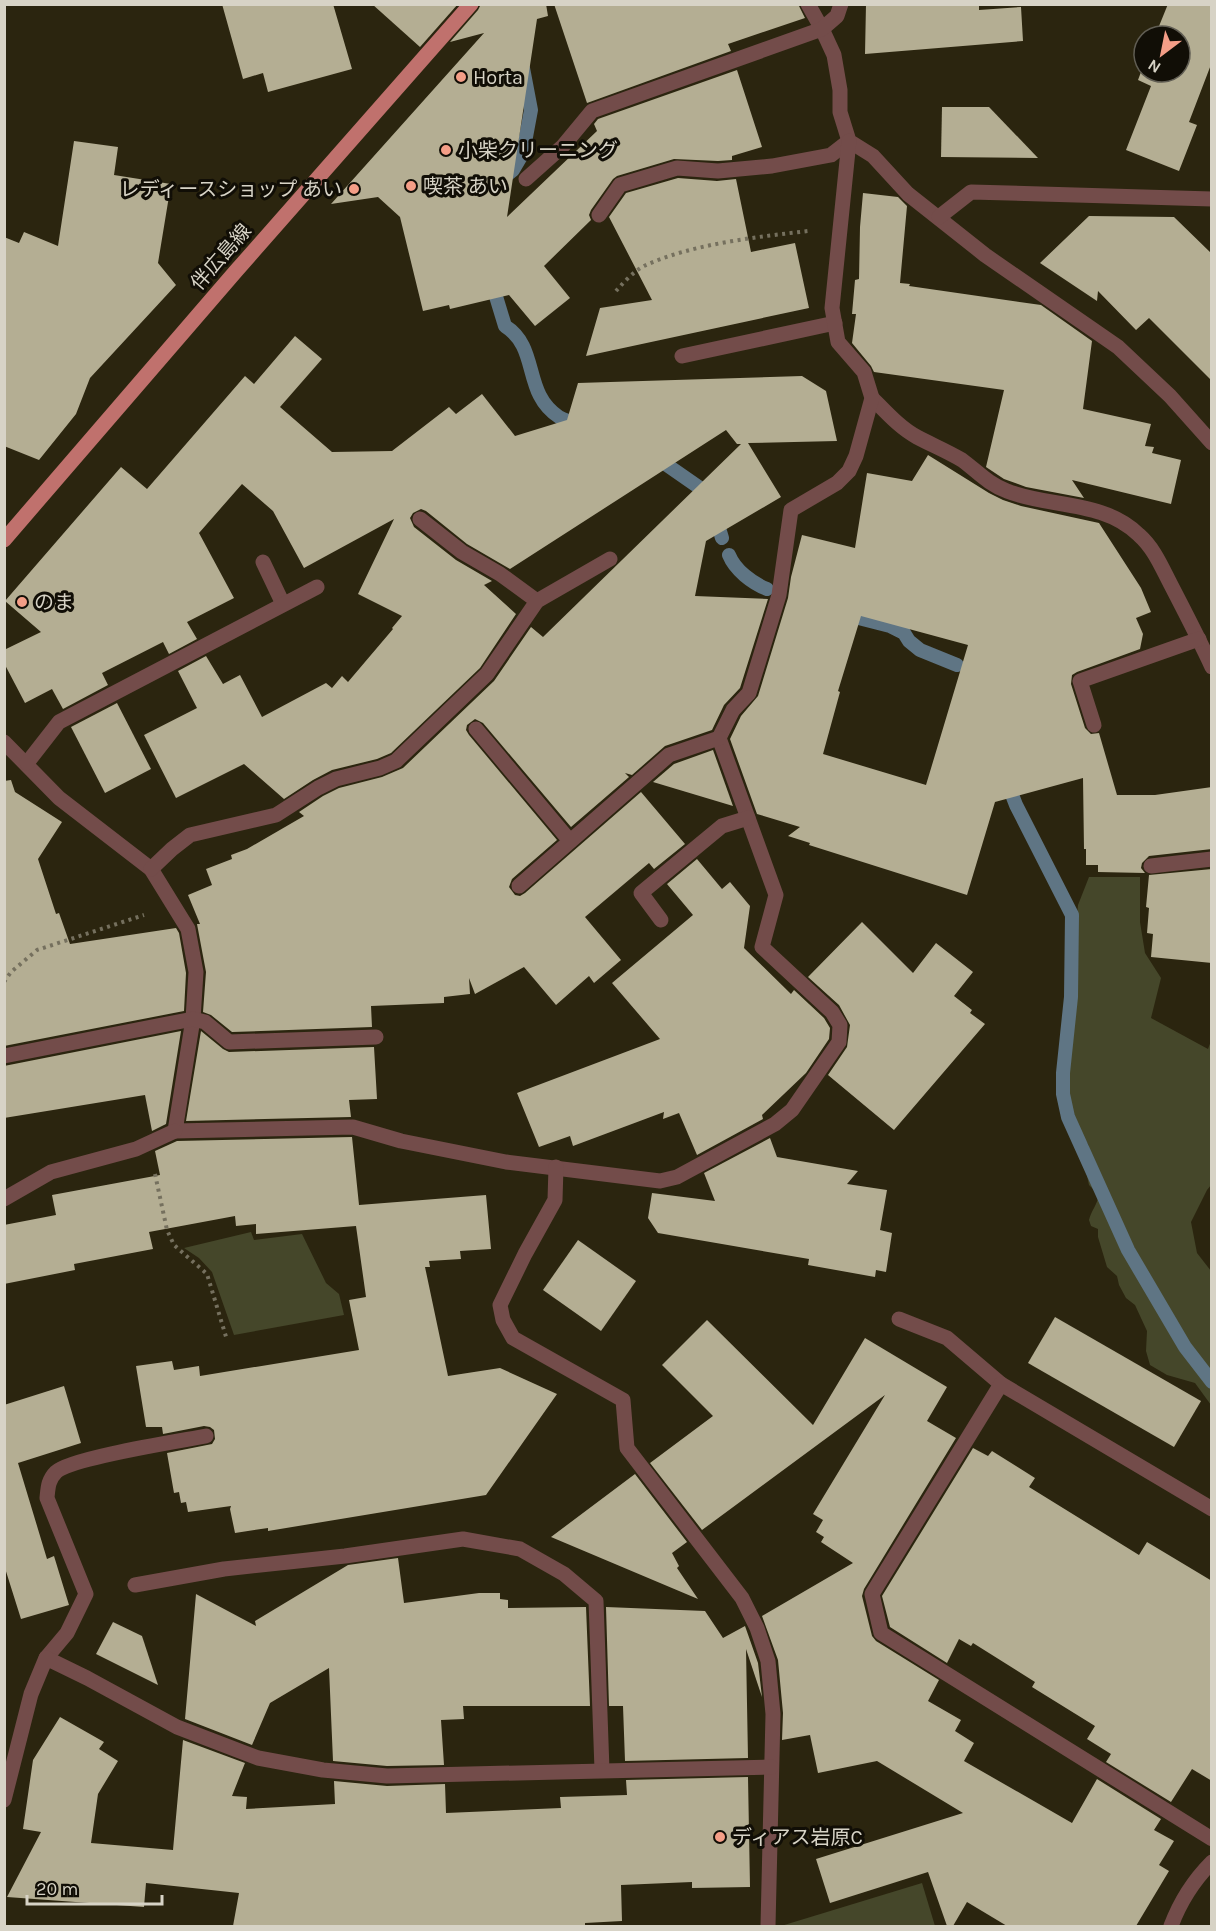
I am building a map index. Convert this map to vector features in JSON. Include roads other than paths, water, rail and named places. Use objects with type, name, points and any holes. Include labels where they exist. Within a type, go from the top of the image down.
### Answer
[{"type":"main road","name":"伴広島線","points":[[4,540],[471,4]]},
{"type":"street","points":[[808,4],[834,55],[840,90],[840,112],[849,141],[832,308],[838,342],[864,372],[872,398],[900,425],[916,436],[947,451],[972,467],[981,477],[1005,490],[1025,497],[1098,511],[1120,520],[1140,535],[1154,554],[1212,667]]},
{"type":"street","points":[[526,179],[563,146],[592,111],[822,29],[837,16],[841,4]]},
{"type":"street","points":[[599,215],[620,185],[666,171],[677,168],[718,171],[772,166],[831,155],[849,141]]},
{"type":"street","points":[[849,141],[873,156],[908,194],[985,255],[1118,347],[1170,396],[1212,444]]},
{"type":"street","points":[[939,217],[971,192],[1212,198]]},
{"type":"street","points":[[682,356],[835,323]]},
{"type":"street","points":[[519,886],[669,755],[719,738],[733,710],[749,693],[779,595],[791,510],[837,483],[849,471],[856,456],[872,398]]},
{"type":"street","points":[[420,519],[462,552],[500,574],[537,601]]},
{"type":"street","points":[[151,869],[190,835],[276,815],[336,779],[380,768],[396,761],[487,674],[537,601],[610,559]]},
{"type":"street","points":[[263,562],[283,604]]},
{"type":"street","points":[[27,763],[59,722],[317,587]]},
{"type":"street","points":[[1094,725],[1080,681],[1199,639]]},
{"type":"street","points":[[476,729],[570,841]]},
{"type":"street","points":[[4,1199],[51,1173],[136,1149],[175,1131],[353,1126],[412,1143],[506,1162],[660,1181],[677,1177],[775,1124],[792,1110],[839,1042],[840,1025],[832,1012],[762,947],[776,895],[719,738]]},
{"type":"street","points":[[4,742],[59,798],[151,869],[188,929],[196,972],[193,1019],[175,1131]]},
{"type":"street","points":[[661,920],[641,893],[722,826],[748,818]]},
{"type":"street","points":[[1151,866],[1212,859]]},
{"type":"street","points":[[4,1056],[193,1019],[205,1022],[229,1042],[376,1037]]},
{"type":"street","points":[[556,1167],[555,1200],[500,1305],[503,1320],[513,1338],[623,1400],[627,1448],[742,1598],[757,1628],[768,1661],[773,1714],[768,1926]]},
{"type":"street","points":[[899,1319],[947,1338],[1001,1383],[1212,1509]]},
{"type":"street","points":[[1001,1383],[872,1594],[881,1633],[1212,1839]]},
{"type":"street","points":[[4,1800],[31,1694],[46,1658],[67,1633],[86,1594],[47,1498],[48,1482],[57,1470],[92,1458],[206,1436]]},
{"type":"street","points":[[135,1585],[224,1569],[345,1556],[462,1539],[520,1549],[564,1574],[596,1601],[602,1770]]},
{"type":"street","points":[[46,1658],[177,1727],[258,1758],[323,1770],[387,1776],[771,1767]]},
{"type":"street","points":[[1171,1926],[1177,1910],[1198,1875],[1212,1862]]},
{"type":"waterway","points":[[503,178],[513,170],[523,153],[531,110],[523,68]]},
{"type":"waterway","points":[[491,280],[505,326],[516,335],[523,346],[540,396],[547,407],[559,417],[582,425]]},
{"type":"waterway","points":[[654,456],[700,488],[711,501],[722,538]]},
{"type":"waterway","points":[[729,555],[735,566],[745,575],[767,589]]},
{"type":"waterway","points":[[843,614],[890,626],[904,633],[909,641],[920,650],[957,665]]},
{"type":"waterway","points":[[1011,780],[1011,792],[1016,805],[1072,915],[1071,997],[1063,1073],[1063,1094],[1068,1117],[1128,1250],[1185,1347],[1212,1382]]},
{"type":"place","name":"Horta","points":[[461,77]]},
{"type":"place","name":"小柴クリーニング","points":[[446,150]]},
{"type":"place","name":"喫茶 あい","points":[[411,186]]},
{"type":"place","name":"レディースショップ あい","points":[[354,189]]},
{"type":"place","name":"のま","points":[[22,602]]},
{"type":"place","name":"ディアス岩原C","points":[[720,1837]]}]
